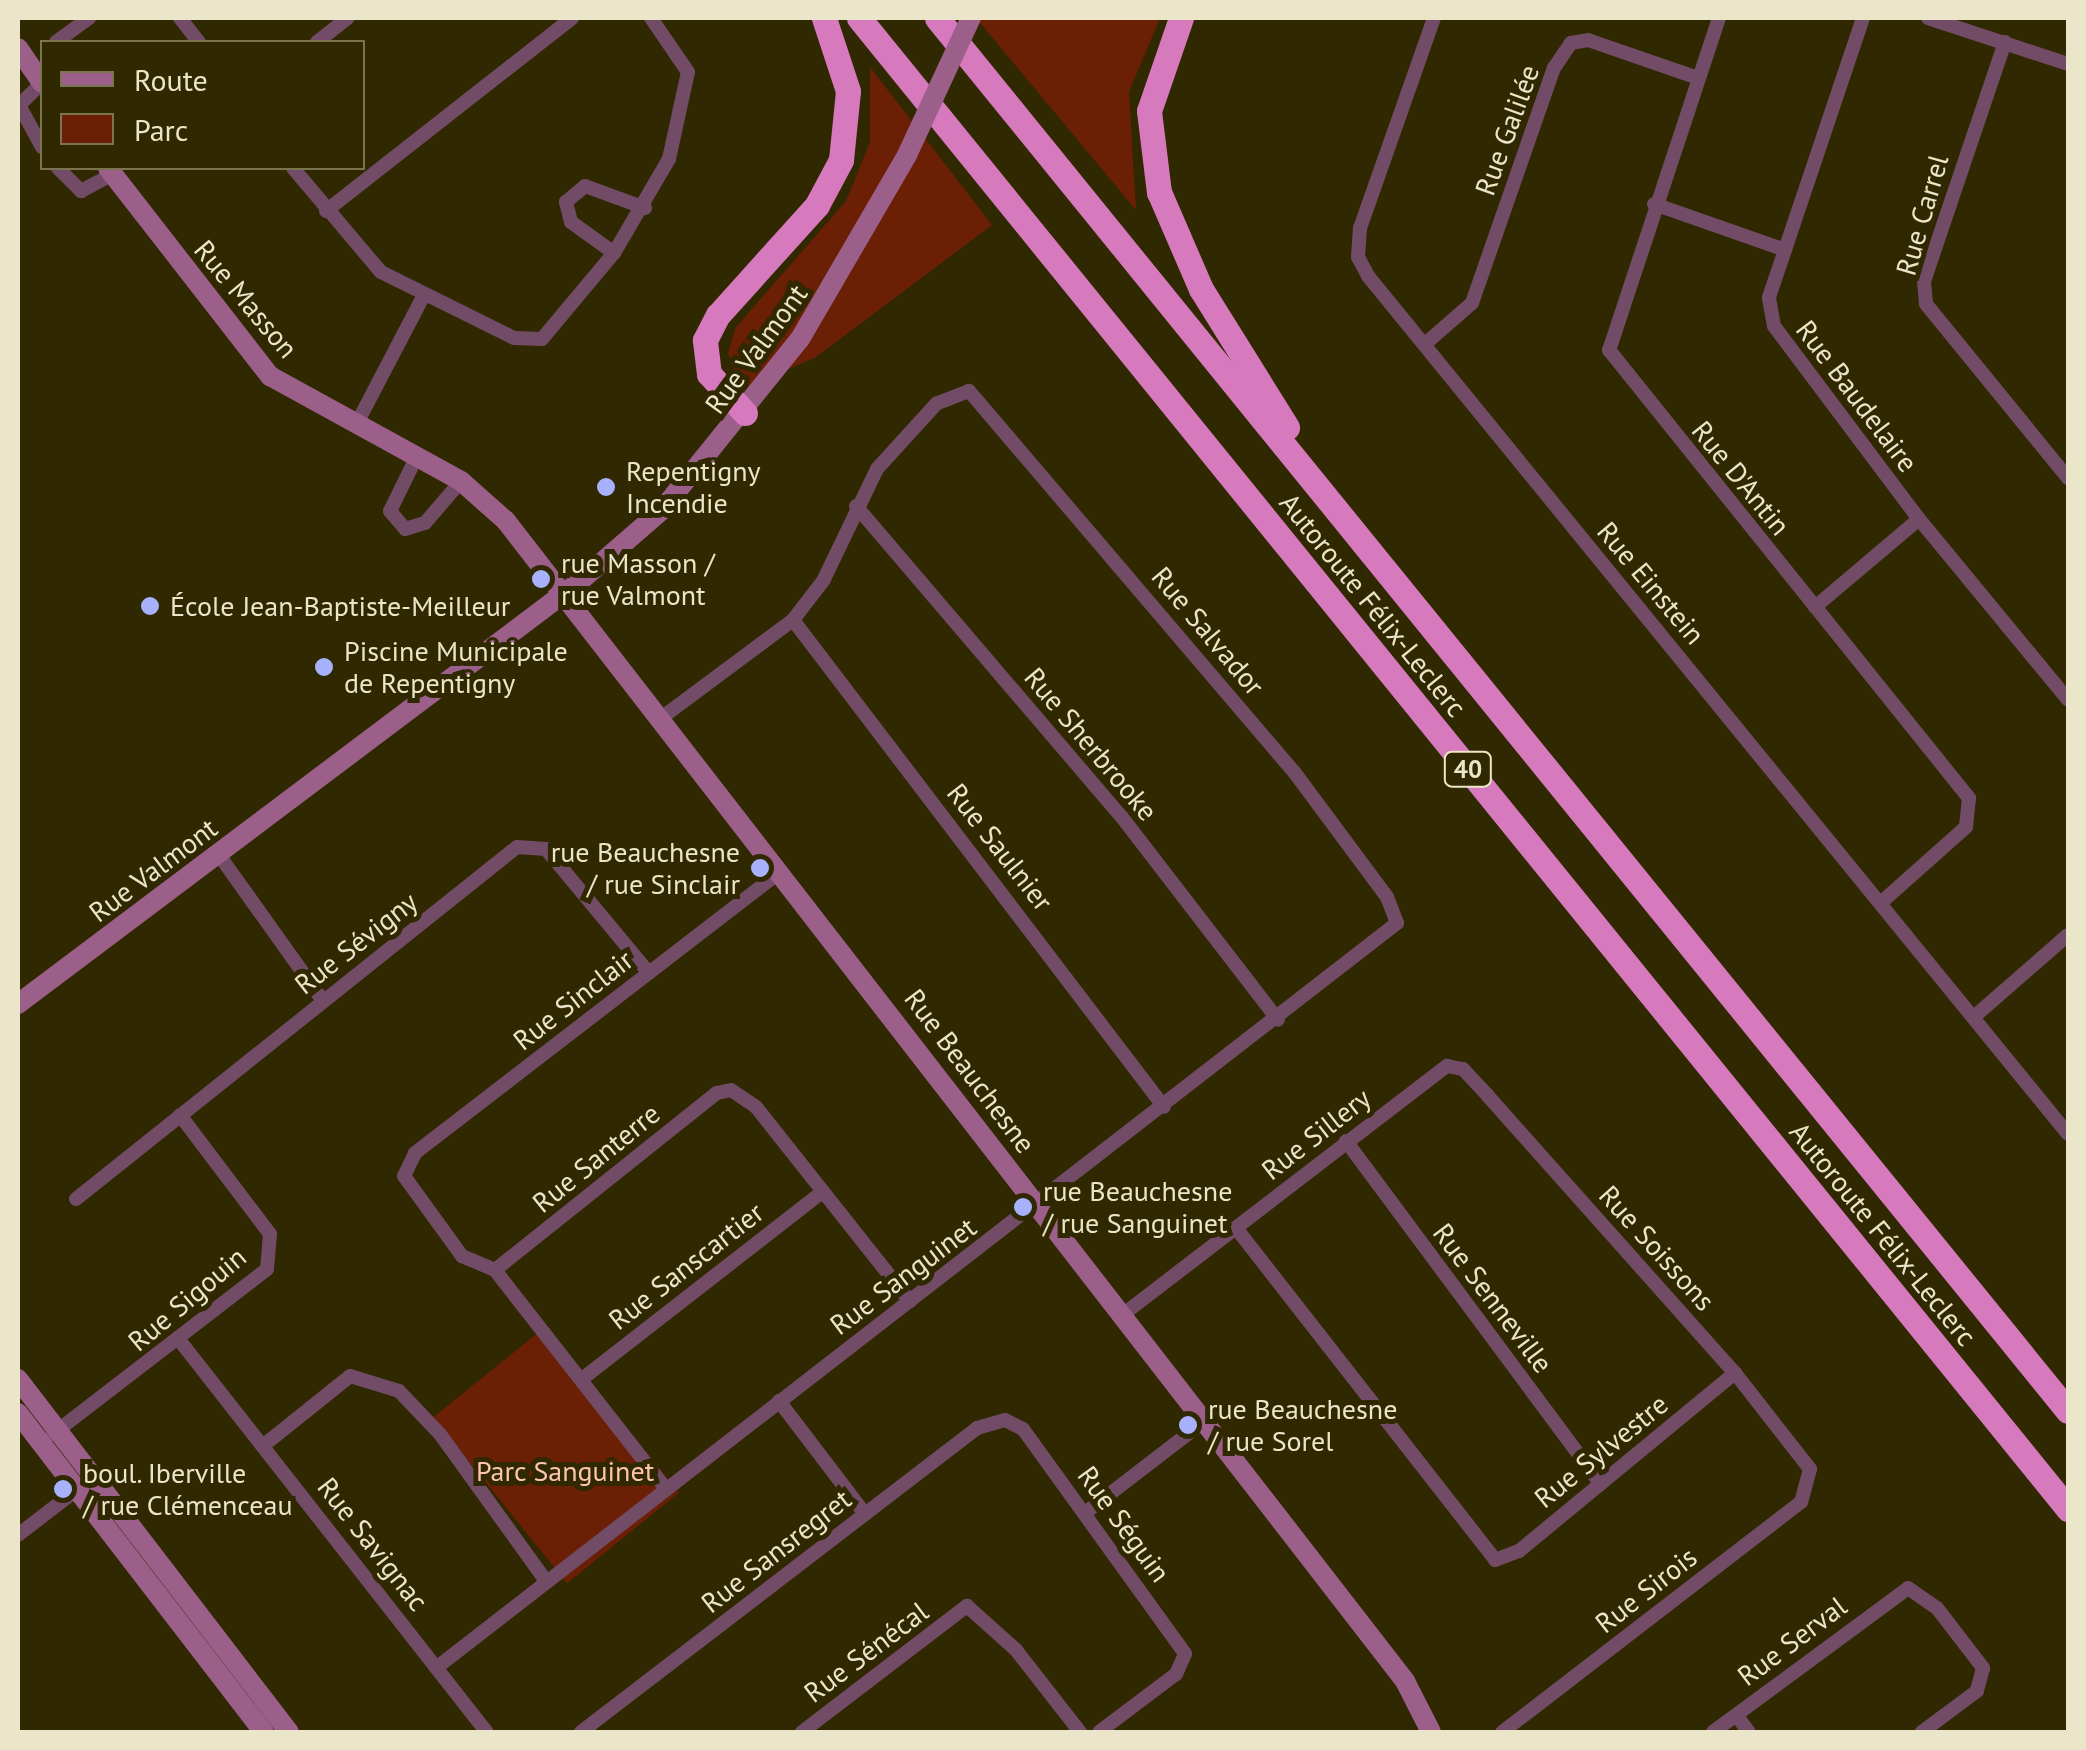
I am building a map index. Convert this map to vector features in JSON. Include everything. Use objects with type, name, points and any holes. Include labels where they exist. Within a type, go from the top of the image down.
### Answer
[{"type":"highway","points":[[745,414],[709,374],[705,340],[718,315],[817,205],[840,160],[848,92],[824,18]]},
{"type":"highway","name":"Autoroute Félix-Leclerc","points":[[859,18],[2068,1509]]},
{"type":"highway","name":"Autoroute Félix-Leclerc","points":[[937,18],[2068,1411]]},
{"type":"highway","points":[[1181,18],[1149,112],[1159,192],[1201,289],[1340,512]]},
{"type":"street","points":[[59,40],[89,18]]},
{"type":"street","points":[[180,18],[197,40]]},
{"type":"street","points":[[320,40],[348,18]]},
{"type":"street","points":[[326,211],[572,18]]},
{"type":"street","points":[[295,170],[369,263],[424,294],[532,341],[553,328],[645,208],[684,110],[688,72],[651,18]]},
{"type":"street","name":"Rue Valmont","points":[[18,1004],[564,592],[662,510],[745,414],[830,294],[907,154],[972,18]]},
{"type":"street","name":"Rue Einstein","points":[[1434,18],[1358,240],[1368,276],[1883,901],[2068,1134]]},
{"type":"street","name":"Rue D'Antin","points":[[1718,18],[1610,335],[1614,363],[1972,808],[1966,827],[1883,901]]},
{"type":"street","name":"Rue Baudelaire","points":[[1863,18],[1769,298],[1774,326],[1919,519],[2068,700]]},
{"type":"street","points":[[1928,18],[2068,64]]},
{"type":"street","name":"Rue Galilée","points":[[1425,344],[1472,303],[1554,68],[1571,43],[1588,40],[1698,78]]},
{"type":"street","name":"Rue Carrel","points":[[2005,42],[1924,281],[1926,304],[2068,478]]},
{"type":"street","points":[[29,54],[40,79]]},
{"type":"street","points":[[40,85],[19,106],[40,143]]},
{"type":"street","name":"Rue Masson","points":[[60,170],[81,190],[110,171],[261,366],[356,425],[462,481],[488,500],[564,592]]},
{"type":"street","points":[[614,253],[571,222],[566,202],[584,186],[645,208]]},
{"type":"street","points":[[1654,204],[1784,250]]},
{"type":"street","points":[[356,425],[424,294]]},
{"type":"street","name":"Rue Salvador","points":[[856,506],[899,443],[938,403],[960,392],[978,396],[1294,772],[1386,898],[1397,924]]},
{"type":"street","points":[[416,458],[390,511],[405,529],[425,523],[462,481]]},
{"type":"street","points":[[661,718],[793,620],[828,572],[856,506]]},
{"type":"street","name":"Rue Sherbrooke","points":[[856,506],[1121,816],[1278,1020]]},
{"type":"street","points":[[1814,607],[1919,519]]},
{"type":"street","name":"Rue Beauchesne","points":[[564,592],[1404,1681],[1432,1732]]},
{"type":"street","name":"Rue Saulnier","points":[[793,620],[1164,1107]]},
{"type":"street","name":"Rue Sévigny","points":[[76,1199],[517,847],[538,844],[649,973]]},
{"type":"street","points":[[220,855],[323,1001]]},
{"type":"street","name":"Rue Sinclair","points":[[495,1270],[462,1256],[404,1176],[415,1153],[781,871]]},
{"type":"street","name":"Rue Sanguinet","points":[[436,1668],[1278,1020],[1397,924]]},
{"type":"street","points":[[1975,1016],[2068,935]]},
{"type":"street","name":"Rue Sillery","points":[[1121,1316],[1447,1066]]},
{"type":"street","name":"Rue Soissons","points":[[1447,1066],[1463,1069],[1736,1374],[1806,1458],[1810,1480]]},
{"type":"street","name":"Rue Santerre","points":[[495,1270],[717,1093],[731,1090],[756,1107],[822,1192]]},
{"type":"street","name":"Rue Sigouin","points":[[49,1437],[180,1341],[267,1269],[270,1234],[180,1115]]},
{"type":"street","name":"Rue Senneville","points":[[1346,1141],[1600,1484]]},
{"type":"street","points":[[822,1192],[910,1301]]},
{"type":"street","name":"Rue Sanscartier","points":[[582,1379],[822,1192]]},
{"type":"street","name":"Rue Sylvestre","points":[[1236,1228],[1495,1560],[1519,1551],[1736,1374]]},
{"type":"street","points":[[495,1270],[666,1489]]},
{"type":"street","name":"Rue Savignac","points":[[180,1341],[487,1732]]},
{"type":"street","points":[[264,1446],[350,1376],[398,1391],[440,1434],[546,1581]]},
{"type":"street","points":[[18,1379],[49,1437],[264,1732]]},
{"type":"street","points":[[779,1401],[865,1514]]},
{"type":"street","points":[[18,1413],[49,1437]]},
{"type":"street","name":"Rue Sansregret","points":[[581,1732],[977,1428],[1005,1420]]},
{"type":"street","name":"Rue Séguin","points":[[1005,1420],[1023,1429],[1182,1645],[1180,1669],[1099,1732]]},
{"type":"street","points":[[1085,1513],[1202,1423]]},
{"type":"street","name":"Rue Sirois","points":[[1502,1732],[1801,1502],[1810,1480]]},
{"type":"street","points":[[18,1534],[83,1484]]},
{"type":"street","points":[[83,1484],[289,1732]]},
{"type":"street","name":"Rue Serval","points":[[1713,1732],[1902,1590],[1916,1591],[1937,1608],[1983,1668],[1981,1685],[1922,1732]]},
{"type":"street","name":"Rue Sénécal","points":[[802,1732],[968,1606],[1016,1650],[1080,1732]]},
{"type":"street","points":[[1736,1715],[1749,1732]]},
{"type":"green space","points":[[976,18],[1160,18],[1129,92],[1136,210]]},
{"type":"green space","points":[[870,67],[992,225],[816,357],[741,390],[728,353],[736,327],[846,201],[870,142]]},
{"type":"green space","name":"Parc Sanguinet","points":[[545,1327],[679,1493],[567,1583],[433,1418]]},
{"type":"place","name":"Repentigny Incendie","points":[[606,487]]},
{"type":"place","name":"rue Masson / rue Valmont","points":[[541,579]]},
{"type":"place","name":"École Jean-Baptiste-Meilleur","points":[[150,606]]},
{"type":"place","name":"Piscine Municipale de Repentigny","points":[[324,667]]},
{"type":"place","name":"rue Beauchesne / rue Sinclair","points":[[760,868]]},
{"type":"place","name":"rue Beauchesne / rue Sanguinet","points":[[1023,1207]]},
{"type":"place","name":"rue Beauchesne / rue Sorel","points":[[1188,1425]]},
{"type":"place","name":"boul. Iberville / rue Clémenceau","points":[[63,1489]]}]
